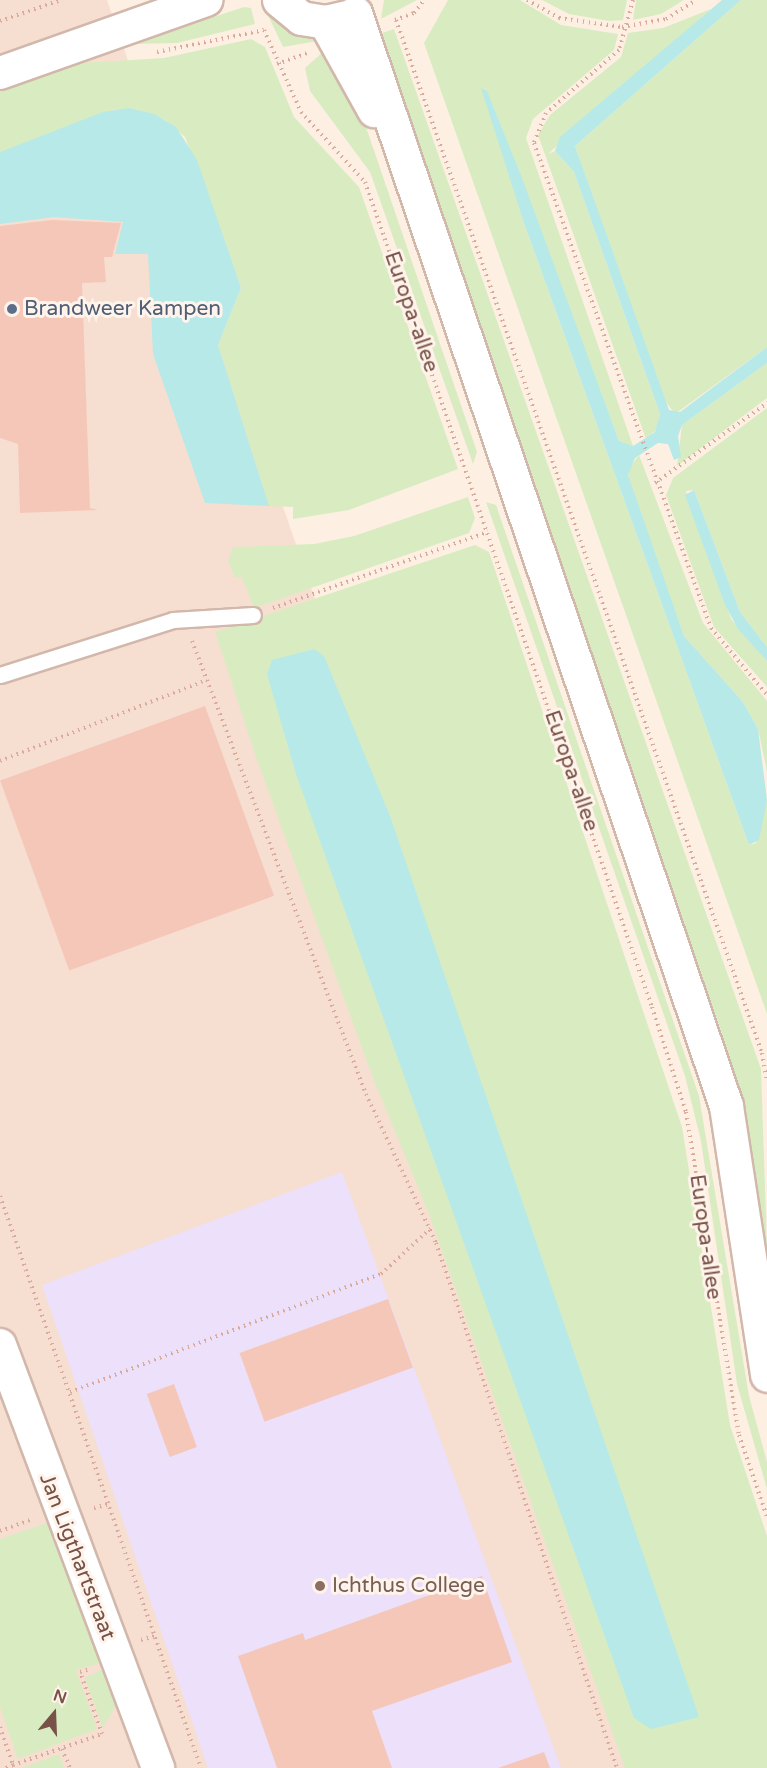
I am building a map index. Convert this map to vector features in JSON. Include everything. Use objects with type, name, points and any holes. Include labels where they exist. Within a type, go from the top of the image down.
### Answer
[{"type":"main road","points":[[279,0],[301,18],[349,12]]},
{"type":"main road","name":"Europa-allee","points":[[349,12],[726,1106],[767,1375]]},
{"type":"street","points":[[0,73],[206,0]]},
{"type":"street","name":"Jan Ligthartstraat","points":[[0,1345],[58,1510],[158,1768]]},
{"type":"lane","points":[[0,675],[184,619],[253,615]]},
{"type":"path","points":[[0,21],[61,0]]},
{"type":"path","points":[[424,0],[414,13],[396,20],[758,1042],[767,1082]]},
{"type":"path","points":[[527,0],[559,18],[590,26],[626,26],[666,19],[696,0]]},
{"type":"path","points":[[633,0],[619,50],[546,113],[533,135],[645,456],[711,628],[767,695]]},
{"type":"path","name":"Europa-allee","points":[[264,30],[276,64],[301,112],[365,182],[488,532],[686,1112],[739,1435],[767,1517]]},
{"type":"path","points":[[655,483],[767,403]]},
{"type":"path","points":[[253,615],[488,532]]},
{"type":"path","points":[[184,619],[366,1094],[430,1229],[617,1768]]},
{"type":"path","points":[[0,761],[207,680]]},
{"type":"path","points":[[0,1197],[201,1768]]},
{"type":"path","points":[[70,1392],[381,1274],[430,1229]]},
{"type":"path","points":[[0,1531],[58,1510]]},
{"type":"path","points":[[6,1768],[102,1734],[80,1672],[101,1666]]},
{"type":"path","points":[[0,1727],[13,1765]]},
{"type":"path","points":[[62,1749],[70,1768]]},
{"type":"shaded area","points":[[0,0],[107,0],[721,1768],[0,1768]]},
{"type":"shaded area","name":"Ichthus College","points":[[342,1172],[561,1768],[208,1768],[42,1285]]},
{"type":"green space","points":[[384,0],[417,0],[381,19]]},
{"type":"green space","points":[[448,0],[520,0],[561,25],[618,34],[614,50],[533,119],[526,138],[633,446],[619,441],[484,85],[525,226],[749,845],[756,843],[767,800],[767,1014],[424,43]]},
{"type":"green space","points":[[542,0],[627,0],[623,20],[609,21],[569,14]]},
{"type":"green space","points":[[636,0],[684,0],[661,14],[633,20]]},
{"type":"green space","points":[[741,0],[767,0],[767,347],[675,414],[663,398],[575,146]]},
{"type":"green space","points":[[244,7],[251,8],[255,24],[177,43],[131,44]]},
{"type":"green space","points":[[265,9],[318,38],[318,41],[283,47]]},
{"type":"green space","points":[[711,9],[548,154],[555,151],[574,172],[660,414],[657,429],[646,439],[538,135],[550,115],[621,57],[628,33],[663,28]]},
{"type":"green space","points":[[394,29],[761,1069],[767,1248],[744,1107],[729,1054],[379,34]]},
{"type":"green space","points":[[251,39],[265,47],[294,117],[359,187],[458,469],[349,510],[293,519],[293,507],[269,506],[218,345],[241,288],[185,137],[165,120],[115,109],[0,152],[0,89],[80,63],[164,58]]},
{"type":"green space","points":[[325,50],[366,127],[477,452],[473,464],[370,172],[310,91],[305,68]]},
{"type":"green space","points":[[767,363],[767,398],[677,466],[682,425]]},
{"type":"green space","points":[[767,408],[767,647],[740,612],[694,490],[686,491],[731,619],[767,661],[767,687],[714,627],[666,495],[673,478]]},
{"type":"green space","points":[[639,455],[703,623],[767,701],[767,771],[758,729],[743,702],[684,636],[629,485],[628,470]]},
{"type":"green space","points":[[468,497],[475,518],[469,533],[254,608],[242,577],[235,578],[228,561],[233,547],[314,544],[354,536]]},
{"type":"green space","points":[[486,502],[496,505],[699,1096],[749,1396],[767,1462],[767,1489],[737,1384],[701,1141],[685,1076]]},
{"type":"green space","points":[[475,545],[489,552],[682,1127],[730,1425],[767,1536],[767,1768],[625,1768],[429,1214],[373,1078],[257,760],[215,632]]},
{"type":"green space","points":[[50,1522],[101,1663],[76,1670],[97,1729],[18,1759],[0,1708],[0,1539]]},
{"type":"green space","points":[[103,1669],[116,1705],[103,1728],[85,1678]]},
{"type":"green space","points":[[59,1754],[64,1768],[22,1768]]},
{"type":"water","points":[[722,0],[741,0],[575,146],[669,410],[680,412],[767,347],[767,363],[682,425],[678,436],[681,457],[674,460],[668,444],[658,443],[635,458],[628,475],[684,636],[743,702],[758,729],[767,800],[759,840],[749,845],[525,226],[481,88],[487,91],[522,178],[619,441],[633,446],[655,432],[660,414],[574,172],[555,151],[560,137]]},
{"type":"water","points":[[129,108],[154,114],[176,127],[197,160],[241,288],[218,345],[269,506],[205,503],[153,354],[148,254],[115,254],[123,222],[54,217],[0,224],[0,152],[103,112]]},
{"type":"water","points":[[694,490],[740,612],[767,647],[767,661],[738,629],[725,605],[685,495]]},
{"type":"water","points":[[314,649],[324,656],[390,816],[699,1717],[651,1729],[634,1718],[296,774],[267,674],[272,660]]},
{"type":"building","points":[[52,220],[121,223],[112,257],[104,257],[106,282],[82,283],[90,508],[98,510],[20,513],[18,444],[0,438],[0,226]]},
{"type":"building","points":[[205,706],[274,896],[69,970],[0,781]]},
{"type":"building","points":[[388,1299],[413,1368],[264,1422],[240,1353]]},
{"type":"building","points":[[174,1384],[197,1447],[170,1457],[147,1394]]},
{"type":"building","points":[[482,1576],[512,1662],[372,1711],[392,1768],[277,1768],[238,1656],[303,1633],[305,1640]]},
{"type":"building","points":[[544,1752],[550,1768],[498,1768]]},
{"type":"place","name":"Brandweer Kampen","points":[[12,309]]},
{"type":"place","name":"Ichthus College","points":[[320,1586]]}]
